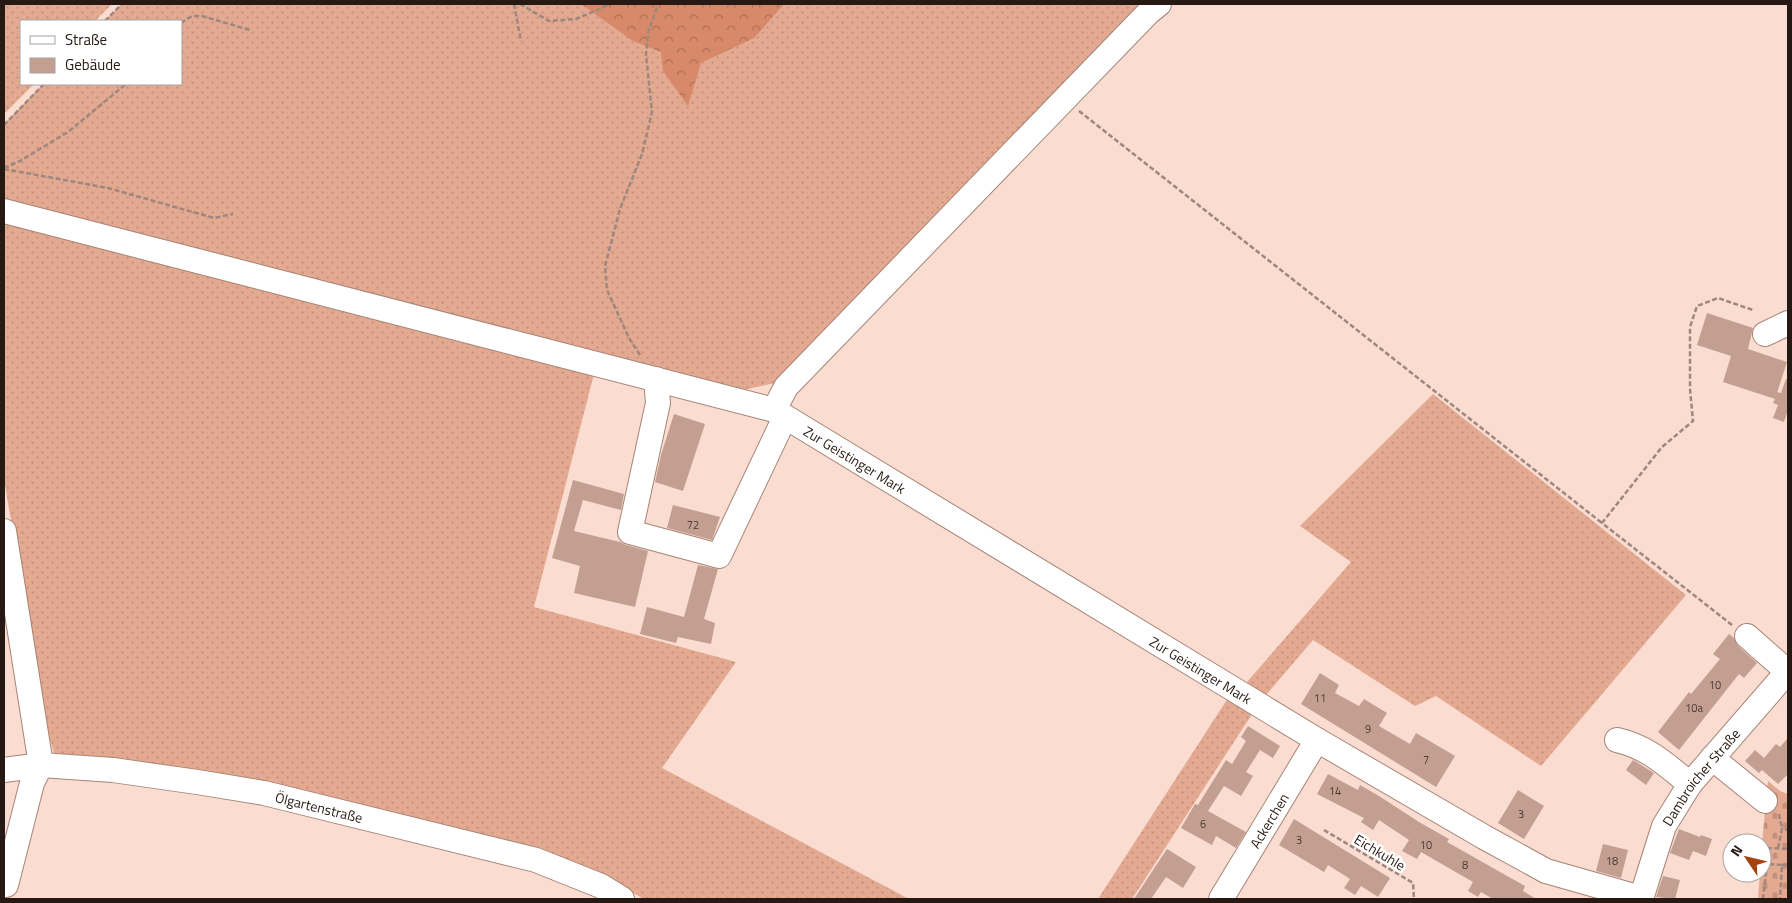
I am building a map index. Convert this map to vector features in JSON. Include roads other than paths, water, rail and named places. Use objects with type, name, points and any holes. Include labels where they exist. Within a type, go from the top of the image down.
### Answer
[{"type":"street","points":[[656,379],[658,403],[630,532],[719,556],[779,413],[786,387],[1064,99],[1149,12],[1160,4]]},
{"type":"street","name":"Zur Geistinger Mark","points":[[4,211],[656,379],[779,413],[1317,740],[1484,837],[1546,871],[1641,899]]},
{"type":"street","points":[[1765,334],[1788,323]]},
{"type":"street","points":[[4,531],[41,765],[32,783],[4,888]]},
{"type":"street","name":"Dambroicher Straße","points":[[1641,899],[1664,826],[1690,784],[1788,672],[1747,636]]},
{"type":"street","name":"Ackerchen","points":[[1221,899],[1317,740]]},
{"type":"street","points":[[1618,740],[1638,745],[1649,751],[1690,784]]},
{"type":"street","points":[[1712,758],[1766,801]]},
{"type":"street","name":"Ölgartenstraße","points":[[4,770],[41,765],[113,770],[264,793],[536,860],[601,886],[622,899]]}]
